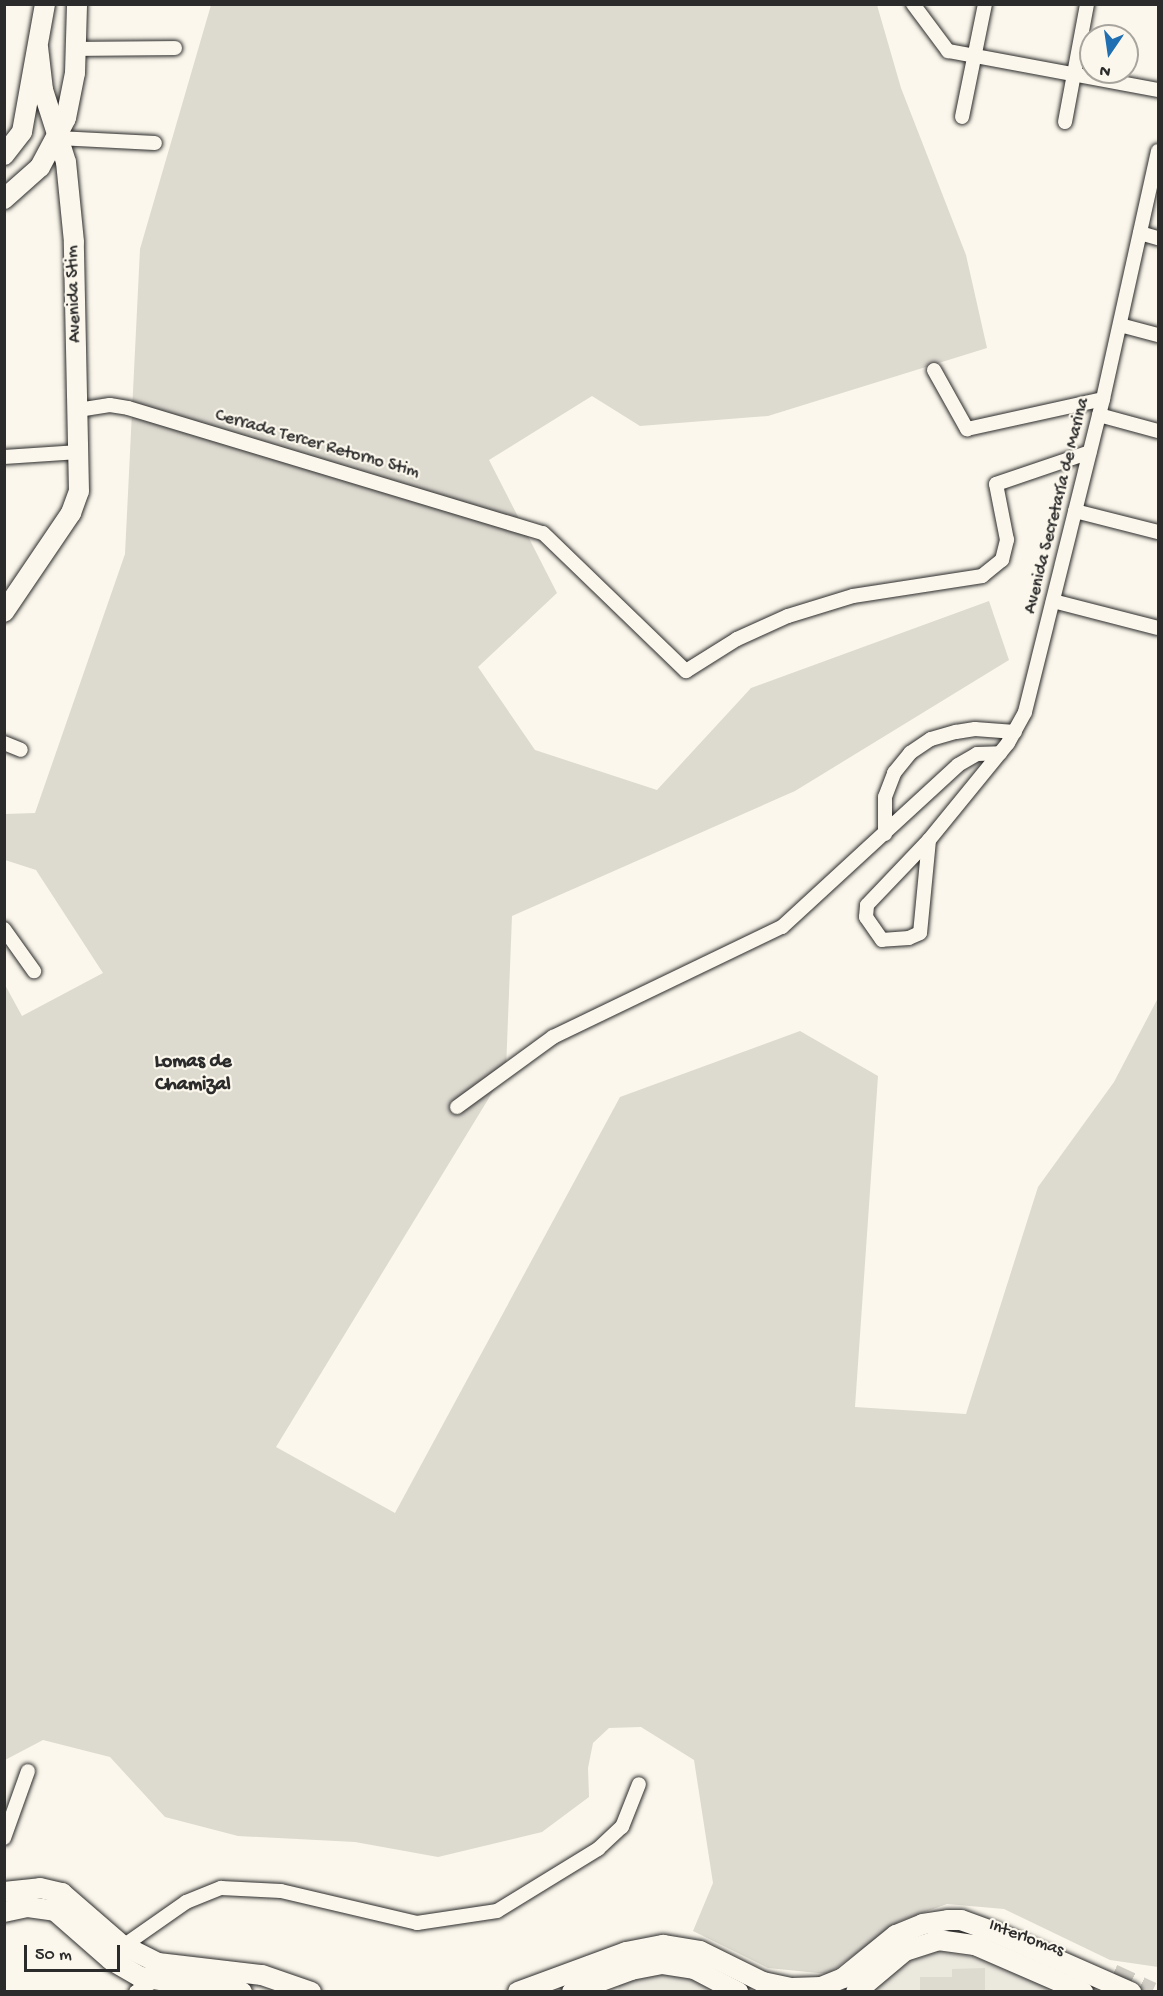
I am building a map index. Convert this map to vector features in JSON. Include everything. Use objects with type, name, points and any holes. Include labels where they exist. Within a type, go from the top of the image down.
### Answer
[{"type":"main road","points":[[4,155],[22,132],[45,4]]},
{"type":"main road","points":[[4,199],[40,167],[58,138],[73,90],[77,4]]},
{"type":"main road","name":"Avenida Stim","points":[[4,612],[71,513],[80,491],[74,242],[66,162],[43,90],[38,47]]},
{"type":"main road","points":[[4,1892],[40,1888],[62,1893],[140,1977],[157,1972],[262,1975],[311,1992]]},
{"type":"main road","points":[[4,1912],[28,1907],[55,1911],[116,1953]]},
{"type":"main road","points":[[518,1992],[626,1952],[663,1945],[700,1951],[764,1982],[792,1988],[821,1987],[843,1978],[896,1935],[922,1924],[961,1920],[1131,1992]]},
{"type":"main road","name":"Interlomas","points":[[961,1920],[1010,1929],[1089,1963]]},
{"type":"main road","points":[[856,1992],[904,1951],[938,1940],[975,1945],[1083,1992]]},
{"type":"main road","points":[[572,1992],[631,1970],[663,1964],[694,1969],[738,1992]]},
{"type":"main road","points":[[157,1972],[242,1992]]},
{"type":"street","points":[[914,4],[948,51],[1158,90]]},
{"type":"street","points":[[962,117],[985,4]]},
{"type":"street","points":[[1065,122],[1087,4]]},
{"type":"street","points":[[76,49],[175,48]]},
{"type":"street","points":[[58,138],[155,143]]},
{"type":"street","name":"Avenida Secretaría de Marina","points":[[929,840],[920,933],[909,938],[882,940],[866,917],[867,905],[929,840],[1000,753],[1015,732],[1025,712],[1103,399],[1158,151]]},
{"type":"street","points":[[1140,233],[1158,237]]},
{"type":"street","points":[[1120,325],[1158,335]]},
{"type":"street","points":[[934,370],[967,429],[1103,399]]},
{"type":"street","name":"Cerrada Tercer Retorno Stim","points":[[78,410],[110,405],[128,408],[543,533],[686,671],[737,639],[788,615],[853,596],[982,576],[1002,560],[1007,540],[996,484],[1090,452]]},
{"type":"street","points":[[1099,415],[1158,431]]},
{"type":"street","points":[[4,457],[79,452]]},
{"type":"street","points":[[1075,511],[1158,532]]},
{"type":"street","points":[[1053,601],[1158,628]]},
{"type":"street","points":[[885,834],[885,797],[894,773],[910,753],[931,739],[956,732],[975,729],[1015,732]]},
{"type":"street","points":[[4,743],[21,750]]},
{"type":"street","points":[[457,1107],[553,1037],[782,927],[958,765],[977,754],[1000,753]]},
{"type":"street","points":[[4,930],[34,972]]},
{"type":"street","points":[[4,1838],[28,1771]]},
{"type":"street","points":[[116,1953],[186,1902],[221,1888],[281,1891],[417,1923],[497,1911],[598,1849],[622,1827],[639,1784]]},
{"type":"street","points":[[136,1992],[157,1972]]},
{"type":"shaded area","points":[[211,5],[877,5],[901,88],[966,255],[987,348],[768,416],[640,426],[592,396],[489,460],[557,593],[478,667],[535,750],[657,790],[751,688],[989,601],[1009,660],[795,791],[512,916],[506,1070],[276,1447],[395,1513],[620,1097],[800,1031],[878,1076],[855,1407],[966,1414],[1038,1187],[1114,1082],[1158,998],[1158,1967],[1110,1960],[1004,1909],[947,1904],[900,1921],[828,1974],[768,1968],[693,1931],[713,1883],[694,1760],[641,1727],[609,1728],[593,1743],[588,1768],[589,1797],[542,1832],[438,1857],[355,1842],[238,1836],[165,1817],[110,1757],[43,1740],[5,1760],[4,983],[22,1016],[103,973],[36,870],[5,860],[5,814],[35,813],[125,554],[140,249]]},
{"type":"shaded area","points":[[937,1951],[978,1958],[1060,1992],[869,1992],[898,1967]]},
{"type":"shaded area","points":[[985,1968],[985,1991],[920,1991],[920,1977],[952,1977],[952,1969]]},
{"type":"shaded area","points":[[661,1971],[694,1977],[721,1992],[617,1992],[620,1983]]},
{"type":"tunnel","points":[[1113,1974],[1152,1992]]},
{"type":"district","name":"Lomas de Chamizal","points":[[193,1074]]}]
